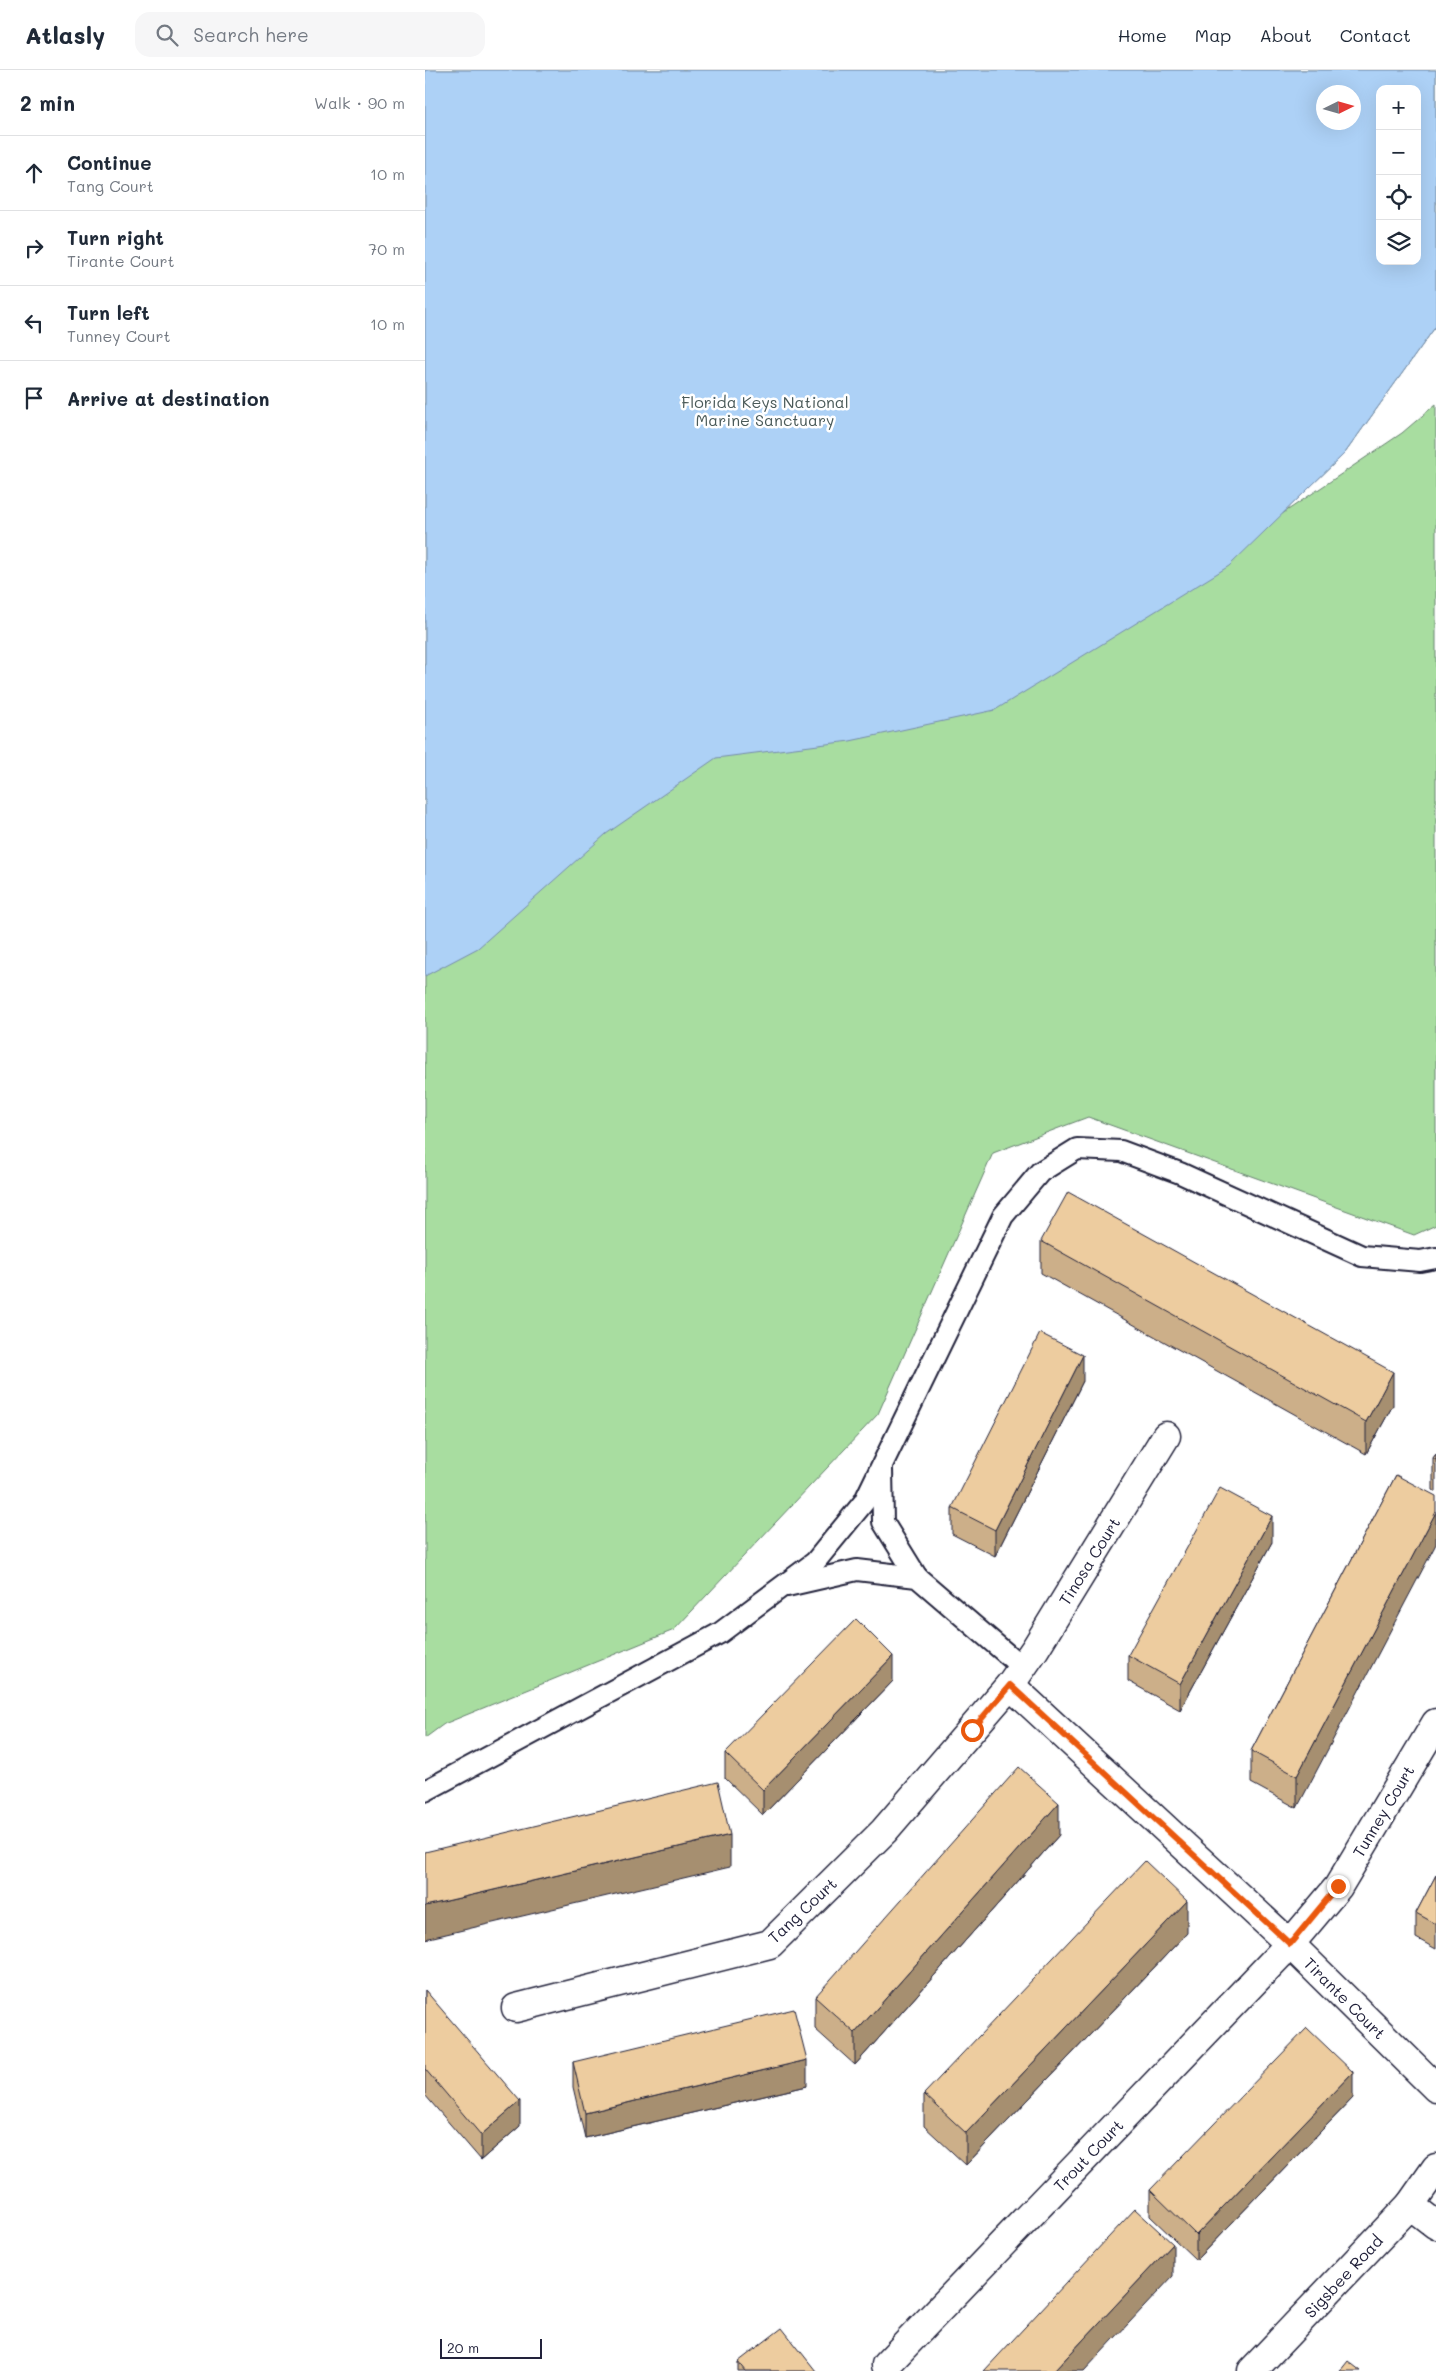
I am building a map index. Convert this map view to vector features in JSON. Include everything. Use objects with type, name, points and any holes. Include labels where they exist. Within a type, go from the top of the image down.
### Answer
[{"type":"street","name":"Tinosa Court","points":[[1016,1677],[1165,1436]]},
{"type":"street","name":"Tirante Court","points":[[1016,1677],[1436,2088]]},
{"type":"street","name":"Tang Court","points":[[516,2008],[770,1944],[884,1831],[1016,1677]]},
{"type":"street","name":"Tunney Court","points":[[1290,1944],[1338,1886],[1436,1723]]},
{"type":"street","name":"Trout Court","points":[[887,2368],[1290,1944]]},
{"type":"street","name":"Sigsbee Road","points":[[1252,2371],[1410,2205],[1436,2168]]},
{"type":"street","points":[[1410,2205],[1436,2225]]},
{"type":"lane","points":[[425,1791],[720,1633],[815,1562],[864,1502],[1003,1216],[1040,1172],[1077,1149],[1121,1151],[1180,1173],[1363,1256],[1420,1261],[1436,1258]]},
{"type":"lane","points":[[882,1465],[883,1522],[917,1577],[1016,1677]]},
{"type":"lane","points":[[780,1588],[857,1570],[917,1577]]},
{"type":"green space","points":[[425,70],[1436,70],[1436,326],[1345,453],[1282,514],[1402,433],[1436,404],[1436,1225],[1414,1235],[1088,1117],[993,1153],[878,1414],[674,1630],[444,1724],[425,1738]]},
{"type":"water","name":"Florida Keys National Marine Sanctuary","points":[[425,70],[1436,70],[1436,326],[1345,453],[1229,566],[995,710],[850,741],[716,758],[606,834],[478,948],[425,976]]},
{"type":"building","points":[[1068,1192],[1393,1372],[1366,1422],[1041,1241]]},
{"type":"building","points":[[1040,1333],[1083,1355],[995,1530],[952,1508]]},
{"type":"building","points":[[1396,1475],[1436,1496],[1436,1512],[1297,1776],[1251,1751]]},
{"type":"building","points":[[1220,1488],[1272,1516],[1180,1684],[1128,1655]]},
{"type":"building","points":[[856,1619],[893,1656],[763,1790],[725,1753]]},
{"type":"building","points":[[1019,1767],[1059,1803],[855,2033],[815,1997]]},
{"type":"building","points":[[718,1782],[730,1835],[425,1906],[425,1852]]},
{"type":"building","points":[[1145,1861],[1187,1901],[966,2133],[924,2094]]},
{"type":"building","points":[[1436,1875],[1436,1924],[1416,1913]]},
{"type":"building","points":[[425,1990],[520,2101],[481,2135],[425,2069]]},
{"type":"building","points":[[794,2009],[807,2060],[585,2113],[573,2062]]},
{"type":"building","points":[[1307,2028],[1353,2072],[1196,2235],[1150,2190]]},
{"type":"building","points":[[1135,2209],[1173,2244],[1054,2371],[984,2371]]},
{"type":"building","points":[[782,2328],[816,2371],[745,2371],[738,2362]]},
{"type":"building","points":[[1348,2361],[1361,2371],[1340,2371]]},
{"type":"route","points":[[972,1730],[1010,1685],[1290,1944],[1338,1886]]}]
